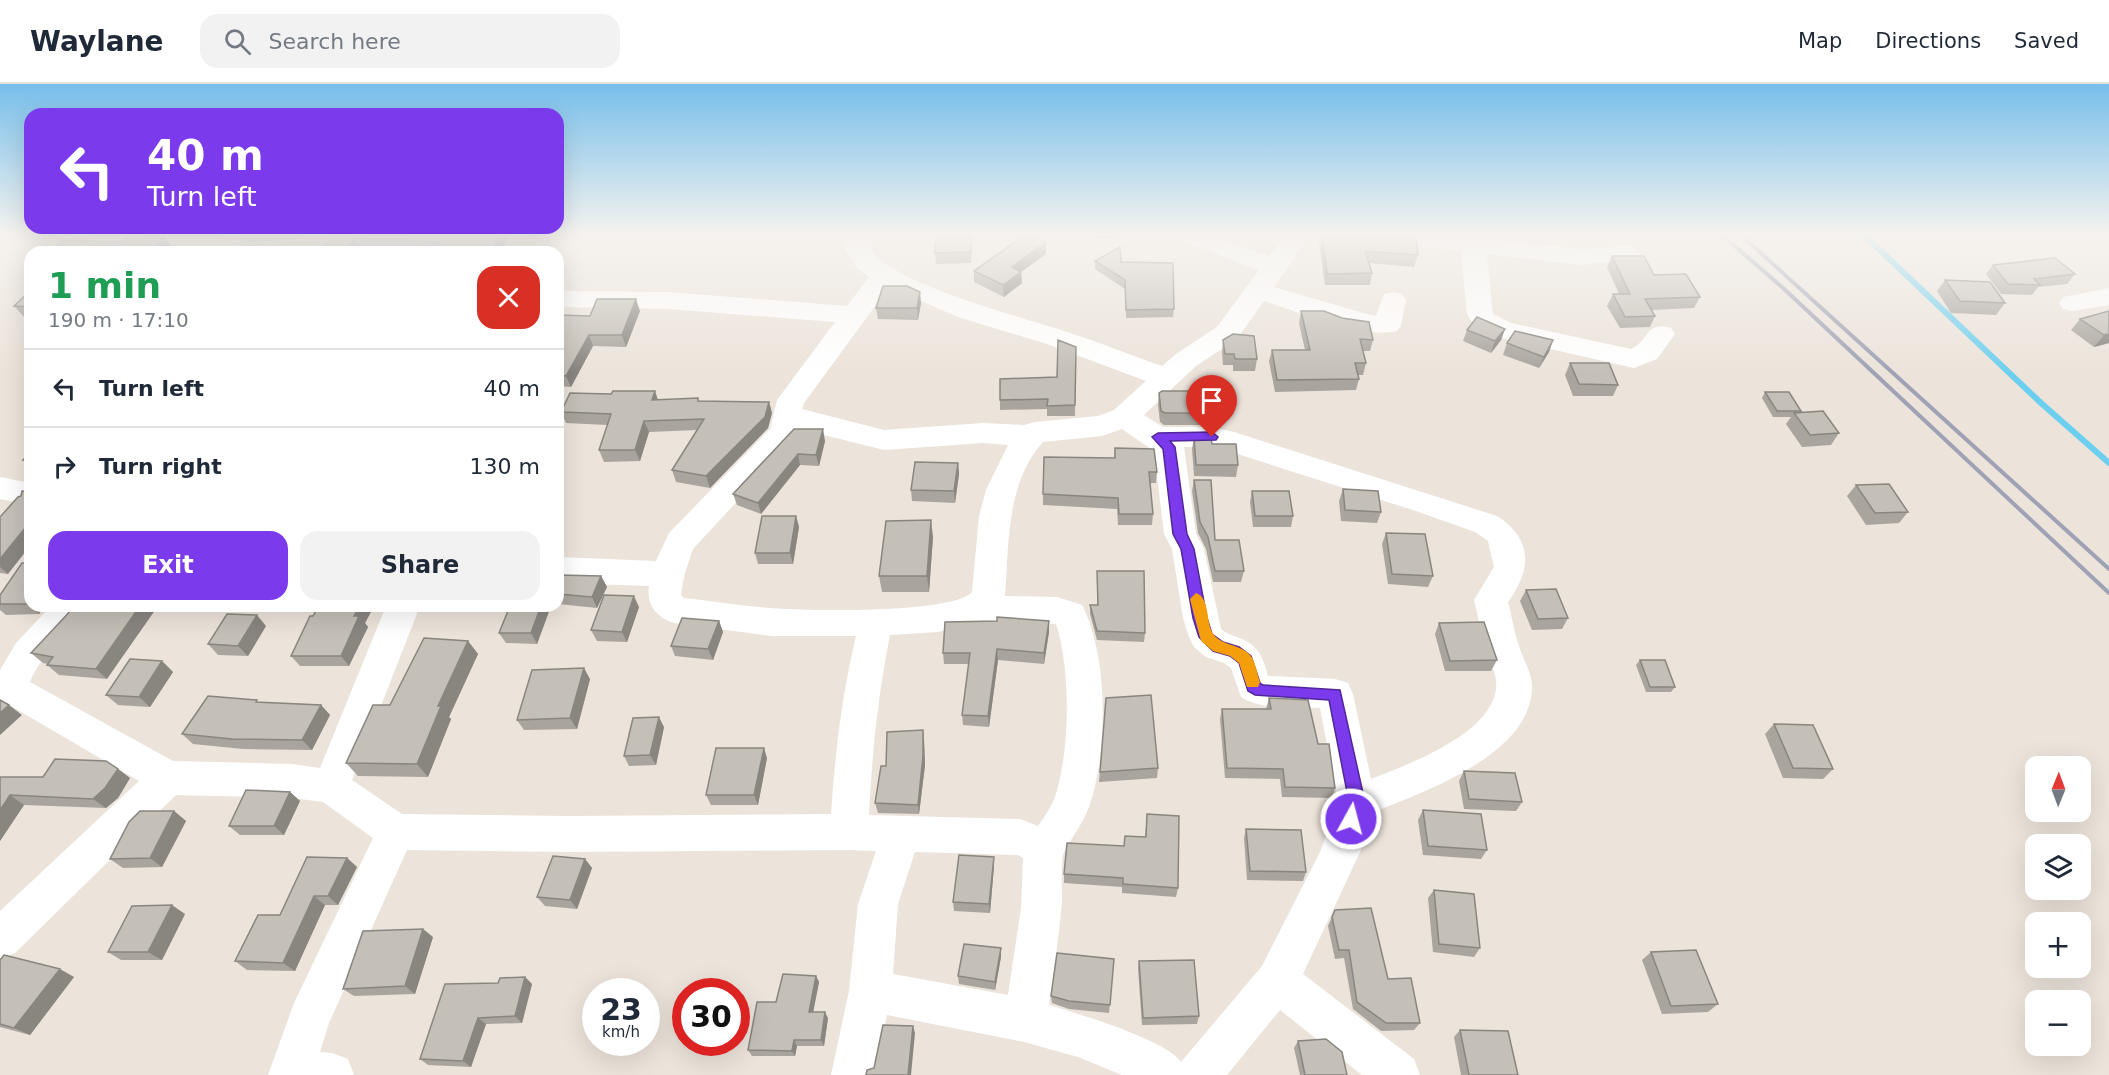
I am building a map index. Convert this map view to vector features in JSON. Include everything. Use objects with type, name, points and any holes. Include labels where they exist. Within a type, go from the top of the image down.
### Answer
[{"type":"street","points":[[879,281],[791,400],[783,434],[680,542],[667,574],[664,598],[674,610],[772,622],[876,622],[950,616],[977,609],[1057,610],[1070,615],[1076,627],[1082,687],[1083,742],[1070,808],[1043,853]]},
{"type":"street","points":[[898,281],[967,312],[1066,341],[1167,378]]},
{"type":"street","points":[[977,609],[984,604],[988,596],[995,516],[1000,490],[1022,446],[1030,436],[1035,432],[1102,426],[1124,417],[1186,360],[1227,333],[1264,281]]},
{"type":"street","points":[[1271,281],[1369,324],[1387,325],[1393,300]]},
{"type":"street","points":[[1477,281],[1480,314],[1485,322],[1503,330],[1634,359],[1647,353],[1661,334]]},
{"type":"street","points":[[2072,303],[2109,296]]},
{"type":"street","points":[[564,299],[609,297],[702,302],[852,315]]},
{"type":"street","points":[[786,415],[884,440],[983,433],[1030,436]]},
{"type":"street","points":[[1124,417],[1158,437],[1169,447],[1180,534],[1188,549],[1200,618],[1206,637],[1218,647],[1234,651],[1246,660],[1254,687],[1261,691],[1335,694],[1357,802],[1340,852],[1318,901],[1276,981],[1198,1075]]},
{"type":"street","points":[[1158,437],[1212,437],[1234,442],[1437,506],[1486,525],[1501,534],[1508,552],[1510,567],[1505,581],[1491,600],[1501,646],[1509,665],[1514,688],[1506,716],[1473,747],[1444,766],[1357,802]]},
{"type":"street","points":[[0,488],[24,493]]},
{"type":"street","points":[[564,570],[667,574]]},
{"type":"street","points":[[67,612],[40,638],[15,672],[5,691],[168,778],[292,782],[332,786],[396,832],[570,834],[849,832],[1020,837],[1036,843],[1043,853],[1044,872],[1023,1020]]},
{"type":"street","points":[[332,786],[401,612]]},
{"type":"street","points":[[849,832],[853,757],[861,691],[876,622]]},
{"type":"street","points":[[0,939],[168,778]]},
{"type":"street","points":[[304,1074],[309,1018],[396,832]]},
{"type":"street","points":[[853,1075],[870,991],[878,903],[901,833]]},
{"type":"street","points":[[1276,981],[1398,1075]]},
{"type":"street","points":[[870,991],[1023,1020],[1058,1029],[1132,1056],[1164,1075]]},
{"type":"building","points":[[995,281],[1008,281],[1003,285]]},
{"type":"building","points":[[1125,281],[1173,281],[1174,309],[1126,310]]},
{"type":"building","points":[[1624,281],[1690,281],[1700,297],[1645,299],[1655,316],[1625,317],[1613,294],[1630,294]]},
{"type":"building","points":[[1946,281],[1990,282],[2005,303],[1960,301]]},
{"type":"building","points":[[2006,281],[2036,281],[2040,285],[2008,284]]},
{"type":"building","points":[[883,286],[907,286],[920,292],[917,308],[876,308]]},
{"type":"building","points":[[24,297],[24,307],[14,306]]},
{"type":"building","points":[[597,299],[636,299],[622,335],[589,335],[566,376],[564,376],[564,315],[590,316]]},
{"type":"building","points":[[1301,311],[1324,311],[1342,318],[1369,322],[1373,340],[1360,339],[1366,363],[1355,363],[1359,379],[1277,380],[1272,350],[1310,350]]},
{"type":"building","points":[[2109,311],[2109,334],[2104,335],[2080,319]]},
{"type":"building","points":[[1477,317],[1505,329],[1495,341],[1467,330]]},
{"type":"building","points":[[1515,331],[1553,340],[1544,357],[1507,343]]},
{"type":"building","points":[[1233,334],[1254,336],[1257,359],[1235,359],[1234,354],[1225,354],[1223,340]]},
{"type":"building","points":[[1058,340],[1076,347],[1075,405],[1047,406],[1048,399],[1000,400],[1000,379],[1057,377]]},
{"type":"building","points":[[1570,363],[1609,363],[1618,385],[1579,384]]},
{"type":"building","points":[[613,391],[655,391],[652,400],[698,398],[698,401],[769,402],[765,417],[706,476],[672,470],[704,419],[644,421],[635,450],[599,450],[611,414],[564,412],[564,406],[570,393],[611,394]]},
{"type":"building","points":[[1162,391],[1206,391],[1209,413],[1165,413],[1161,411],[1159,393]]},
{"type":"building","points":[[1765,392],[1789,392],[1801,411],[1777,411]]},
{"type":"building","points":[[1823,411],[1839,433],[1810,435],[1794,413]]},
{"type":"building","points":[[794,429],[823,429],[816,455],[798,454],[758,503],[733,494]]},
{"type":"building","points":[[1194,438],[1211,438],[1212,444],[1236,444],[1238,465],[1196,465]]},
{"type":"building","points":[[1115,448],[1154,449],[1157,472],[1149,472],[1153,514],[1119,514],[1118,498],[1043,494],[1044,457],[1115,458]]},
{"type":"building","points":[[915,462],[958,463],[954,491],[911,490]]},
{"type":"building","points":[[1194,480],[1211,480],[1215,540],[1239,540],[1244,571],[1215,571],[1208,537],[1200,522]]},
{"type":"building","points":[[1889,484],[1908,512],[1875,513],[1856,485]]},
{"type":"building","points":[[1343,489],[1378,491],[1381,512],[1345,510]]},
{"type":"building","points":[[22,491],[24,491],[24,529],[0,559],[0,517],[21,496]]},
{"type":"building","points":[[1252,491],[1289,491],[1293,516],[1255,516]]},
{"type":"building","points":[[762,516],[796,516],[790,553],[755,553]]},
{"type":"building","points":[[931,520],[927,576],[879,576],[886,521]]},
{"type":"building","points":[[1386,533],[1425,534],[1433,576],[1392,574]]},
{"type":"building","points":[[24,563],[24,604],[0,604],[0,595]]},
{"type":"building","points":[[1097,571],[1144,571],[1145,633],[1097,631],[1090,605],[1098,605]]},
{"type":"building","points":[[564,575],[601,576],[592,597],[564,595]]},
{"type":"building","points":[[1556,589],[1568,618],[1538,619],[1526,590]]},
{"type":"building","points":[[604,595],[634,596],[622,632],[591,630]]},
{"type":"building","points":[[69,612],[136,612],[96,669],[47,665],[53,657],[31,653]]},
{"type":"building","points":[[315,612],[356,612],[354,616],[359,616],[341,656],[291,656],[310,616]]},
{"type":"building","points":[[508,612],[539,612],[531,633],[499,633]]},
{"type":"building","points":[[227,614],[257,615],[238,646],[208,644]]},
{"type":"building","points":[[997,617],[1049,621],[1044,653],[997,649],[988,716],[962,715],[970,653],[943,653],[945,622],[997,621]]},
{"type":"building","points":[[682,618],[719,621],[708,649],[671,646]]},
{"type":"building","points":[[1484,622],[1497,660],[1450,661],[1439,623]]},
{"type":"building","points":[[424,638],[468,641],[438,706],[441,706],[417,764],[346,763],[373,705],[390,705]]},
{"type":"building","points":[[130,659],[162,661],[139,697],[106,695]]},
{"type":"building","points":[[1640,660],[1665,660],[1675,687],[1650,687]]},
{"type":"building","points":[[584,668],[570,718],[517,720],[532,670]]},
{"type":"building","points":[[1151,695],[1158,768],[1100,772],[1106,698]]},
{"type":"building","points":[[208,696],[257,700],[256,702],[321,705],[302,740],[232,739],[182,734]]},
{"type":"building","points":[[1269,698],[1308,700],[1318,744],[1329,744],[1335,788],[1285,787],[1283,769],[1227,768],[1222,709],[1271,709]]},
{"type":"building","points":[[0,700],[9,705],[0,713]]},
{"type":"building","points":[[659,717],[650,755],[624,756],[633,718]]},
{"type":"building","points":[[1774,724],[1813,725],[1833,769],[1793,768]]},
{"type":"building","points":[[923,730],[918,805],[875,803],[881,766],[886,766],[887,732]]},
{"type":"building","points":[[716,748],[764,748],[754,795],[706,795]]},
{"type":"building","points":[[55,759],[106,761],[118,769],[105,788],[93,799],[10,795],[0,810],[0,777],[43,777]]},
{"type":"building","points":[[1464,771],[1515,773],[1522,802],[1469,799]]},
{"type":"building","points":[[246,790],[290,792],[274,826],[229,826]]},
{"type":"building","points":[[1423,810],[1481,814],[1487,850],[1428,846]]},
{"type":"building","points":[[140,811],[174,811],[150,858],[110,859],[129,822]]},
{"type":"building","points":[[1147,814],[1179,816],[1178,888],[1123,884],[1123,878],[1064,874],[1067,843],[1124,846],[1125,836],[1146,837]]},
{"type":"building","points":[[1246,829],[1301,830],[1306,872],[1250,871]]},
{"type":"building","points":[[959,855],[994,857],[989,904],[953,902]]},
{"type":"building","points":[[553,856],[585,859],[570,900],[537,897]]},
{"type":"building","points":[[307,857],[347,858],[328,896],[314,896],[283,963],[235,961],[258,915],[280,915]]},
{"type":"building","points":[[1434,890],[1474,894],[1480,948],[1439,944]]},
{"type":"building","points":[[172,905],[148,952],[108,952],[132,906]]},
{"type":"building","points":[[1371,908],[1388,979],[1411,978],[1420,1023],[1386,1023],[1357,1002],[1349,950],[1339,950],[1332,917],[1335,910]]},
{"type":"building","points":[[423,929],[405,986],[343,989],[363,931]]},
{"type":"building","points":[[964,944],[1001,948],[995,982],[958,976]]},
{"type":"building","points":[[1696,950],[1718,1004],[1671,1006],[1651,952]]},
{"type":"building","points":[[1057,953],[1114,959],[1110,1005],[1069,1001],[1051,996]]},
{"type":"building","points":[[4,955],[60,969],[14,1028],[0,1024],[0,960]]},
{"type":"building","points":[[1194,960],[1199,1016],[1143,1018],[1139,961]]},
{"type":"building","points":[[783,974],[816,976],[809,1012],[825,1012],[821,1040],[794,1040],[792,1051],[750,1050],[757,1002],[776,1002]]},
{"type":"building","points":[[525,977],[515,1016],[478,1018],[463,1061],[420,1059],[445,984],[498,983],[500,978]]},
{"type":"building","points":[[883,1025],[913,1026],[908,1075],[866,1075],[867,1070],[874,1068]]},
{"type":"building","points":[[1460,1030],[1508,1031],[1518,1075],[1469,1075]]},
{"type":"building","points":[[1326,1039],[1342,1052],[1347,1075],[1305,1075],[1298,1041]]},
{"type":"waterway","points":[[1913,281],[2041,403],[2109,463]]},
{"type":"railway","points":[[1775,281],[2109,593]]},
{"type":"railway","points":[[1792,281],[2109,569]]},
{"type":"slow traffic","points":[[1196,599],[1206,637],[1218,647],[1234,651],[1246,660],[1252,682]]},
{"type":"route","points":[[1212,437],[1158,437],[1169,447],[1180,534],[1188,549],[1200,618],[1206,637],[1218,647],[1234,651],[1246,660],[1254,687],[1261,691],[1335,694],[1357,802],[1351,819]]}]
